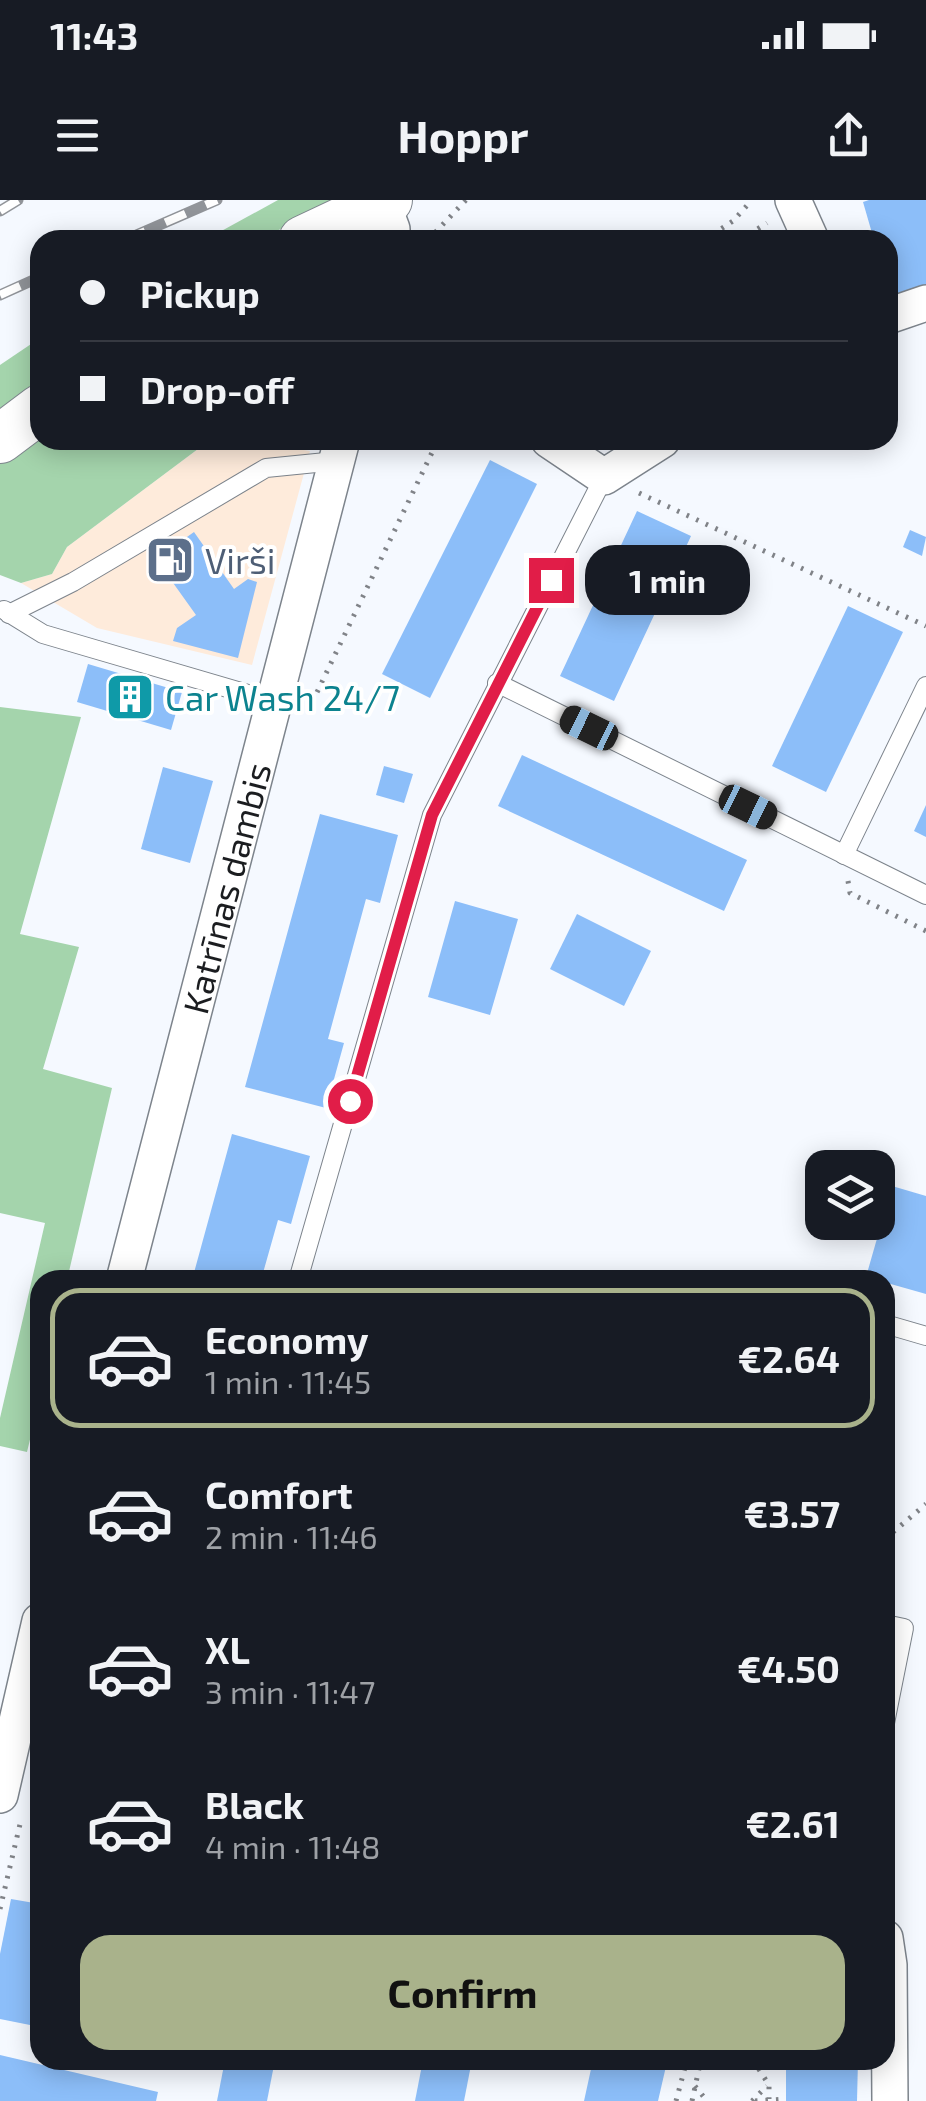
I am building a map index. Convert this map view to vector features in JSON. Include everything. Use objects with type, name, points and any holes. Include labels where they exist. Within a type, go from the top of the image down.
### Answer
[{"type":"street","points":[[782,210],[801,230]]},
{"type":"street","points":[[335,230],[387,214]]},
{"type":"street","points":[[898,313],[926,303]]},
{"type":"street","points":[[0,439],[30,417]]},
{"type":"street","name":"Katrīnas dambis","points":[[127,1270],[339,450]]},
{"type":"street","points":[[564,450],[604,477],[646,450]]},
{"type":"street","points":[[0,1793],[30,1665]]},
{"type":"street","points":[[890,2070],[890,2101]]},
{"type":"lane","points":[[4,610],[73,582],[266,468],[339,450]]},
{"type":"lane","points":[[301,1270],[432,815],[604,477]]},
{"type":"lane","points":[[4,610],[43,634],[272,701]]},
{"type":"lane","points":[[497,683],[926,895]]},
{"type":"lane","points":[[844,854],[926,686]]},
{"type":"lane","points":[[895,1327],[926,1336]]},
{"type":"lane","points":[[895,1626],[904,1628],[895,1673]]},
{"type":"path","points":[[438,230],[466,200]]},
{"type":"path","points":[[719,230],[752,200]]},
{"type":"path","points":[[754,230],[782,210]]},
{"type":"path","points":[[304,720],[433,450]]},
{"type":"path","points":[[604,477],[926,626]]},
{"type":"path","points":[[895,1531],[926,1504]]},
{"type":"path","points":[[676,2101],[684,2070]]},
{"type":"path","points":[[692,2101],[699,2070]]},
{"type":"path","points":[[760,2070],[769,2085],[769,2099]]},
{"type":"path","points":[[754,2100],[769,2085]]},
{"type":"path","points":[[695,2086],[707,2101]]},
{"type":"path","points":[[754,2100],[786,2099]]},
{"type":"shaded area","name":"Virši","points":[[197,450],[310,451],[252,665],[97,628],[21,583],[52,574],[67,547]]},
{"type":"green space","points":[[278,200],[335,200],[279,230],[223,230]]},
{"type":"green space","points":[[30,345],[30,389],[0,410],[0,365]]},
{"type":"green space","points":[[30,437],[30,450],[197,450],[67,547],[52,574],[21,583],[0,575],[0,459]]},
{"type":"green space","points":[[0,707],[81,717],[20,934],[79,947],[43,1069],[112,1088],[69,1270],[34,1270],[45,1223],[0,1213]]},
{"type":"green space","points":[[30,1288],[27,1452],[0,1446],[0,1418]]},
{"type":"building","points":[[926,200],[926,288],[898,296],[898,230],[871,230],[863,202]]},
{"type":"building","points":[[490,460],[537,484],[430,698],[382,674]]},
{"type":"building","points":[[637,511],[691,536],[614,701],[560,676]]},
{"type":"building","points":[[910,530],[926,537],[922,556],[903,547]]},
{"type":"building","points":[[194,532],[234,589],[248,579],[257,582],[238,658],[173,641],[177,628],[196,615],[156,559]]},
{"type":"building","points":[[848,606],[903,632],[826,792],[772,766]]},
{"type":"building","name":"Car Wash 24/7","points":[[88,664],[182,692],[171,730],[77,702]]},
{"type":"building","points":[[522,755],[747,860],[724,911],[498,806]]},
{"type":"building","points":[[384,766],[413,774],[404,803],[376,795]]},
{"type":"building","points":[[163,767],[213,781],[190,863],[141,849]]},
{"type":"building","points":[[926,805],[926,837],[914,831]]},
{"type":"building","points":[[320,814],[398,835],[380,903],[366,899],[328,1039],[344,1043],[326,1108],[245,1087]]},
{"type":"building","points":[[455,901],[518,919],[490,1015],[428,997]]},
{"type":"building","points":[[577,914],[651,951],[624,1006],[550,969]]},
{"type":"building","points":[[232,1134],[310,1156],[291,1224],[278,1220],[264,1270],[195,1270]]},
{"type":"building","points":[[895,1187],[926,1196],[926,1294],[895,1285],[895,1270],[868,1270],[877,1240],[895,1240]]},
{"type":"building","points":[[11,1899],[30,1902],[30,2025],[0,2019],[0,1954]]},
{"type":"building","points":[[0,2055],[30,2062],[30,2070],[64,2070],[158,2092],[156,2101],[0,2101]]},
{"type":"building","points":[[223,2070],[273,2070],[267,2101],[217,2101]]},
{"type":"building","points":[[421,2070],[470,2070],[464,2101],[415,2101]]},
{"type":"building","points":[[591,2070],[665,2070],[658,2101],[584,2101]]},
{"type":"building","points":[[786,2070],[858,2070],[857,2101],[786,2101]]},
{"type":"railway","points":[[0,211],[18,200]]},
{"type":"railway","points":[[148,230],[217,200]]},
{"type":"railway","points":[[0,295],[30,282]]},
{"type":"place","name":"Virši","points":[[170,560]]},
{"type":"place","name":"Car Wash 24/7","points":[[130,697]]},
{"type":"route","points":[[350,1101],[432,815],[551,580]]}]
